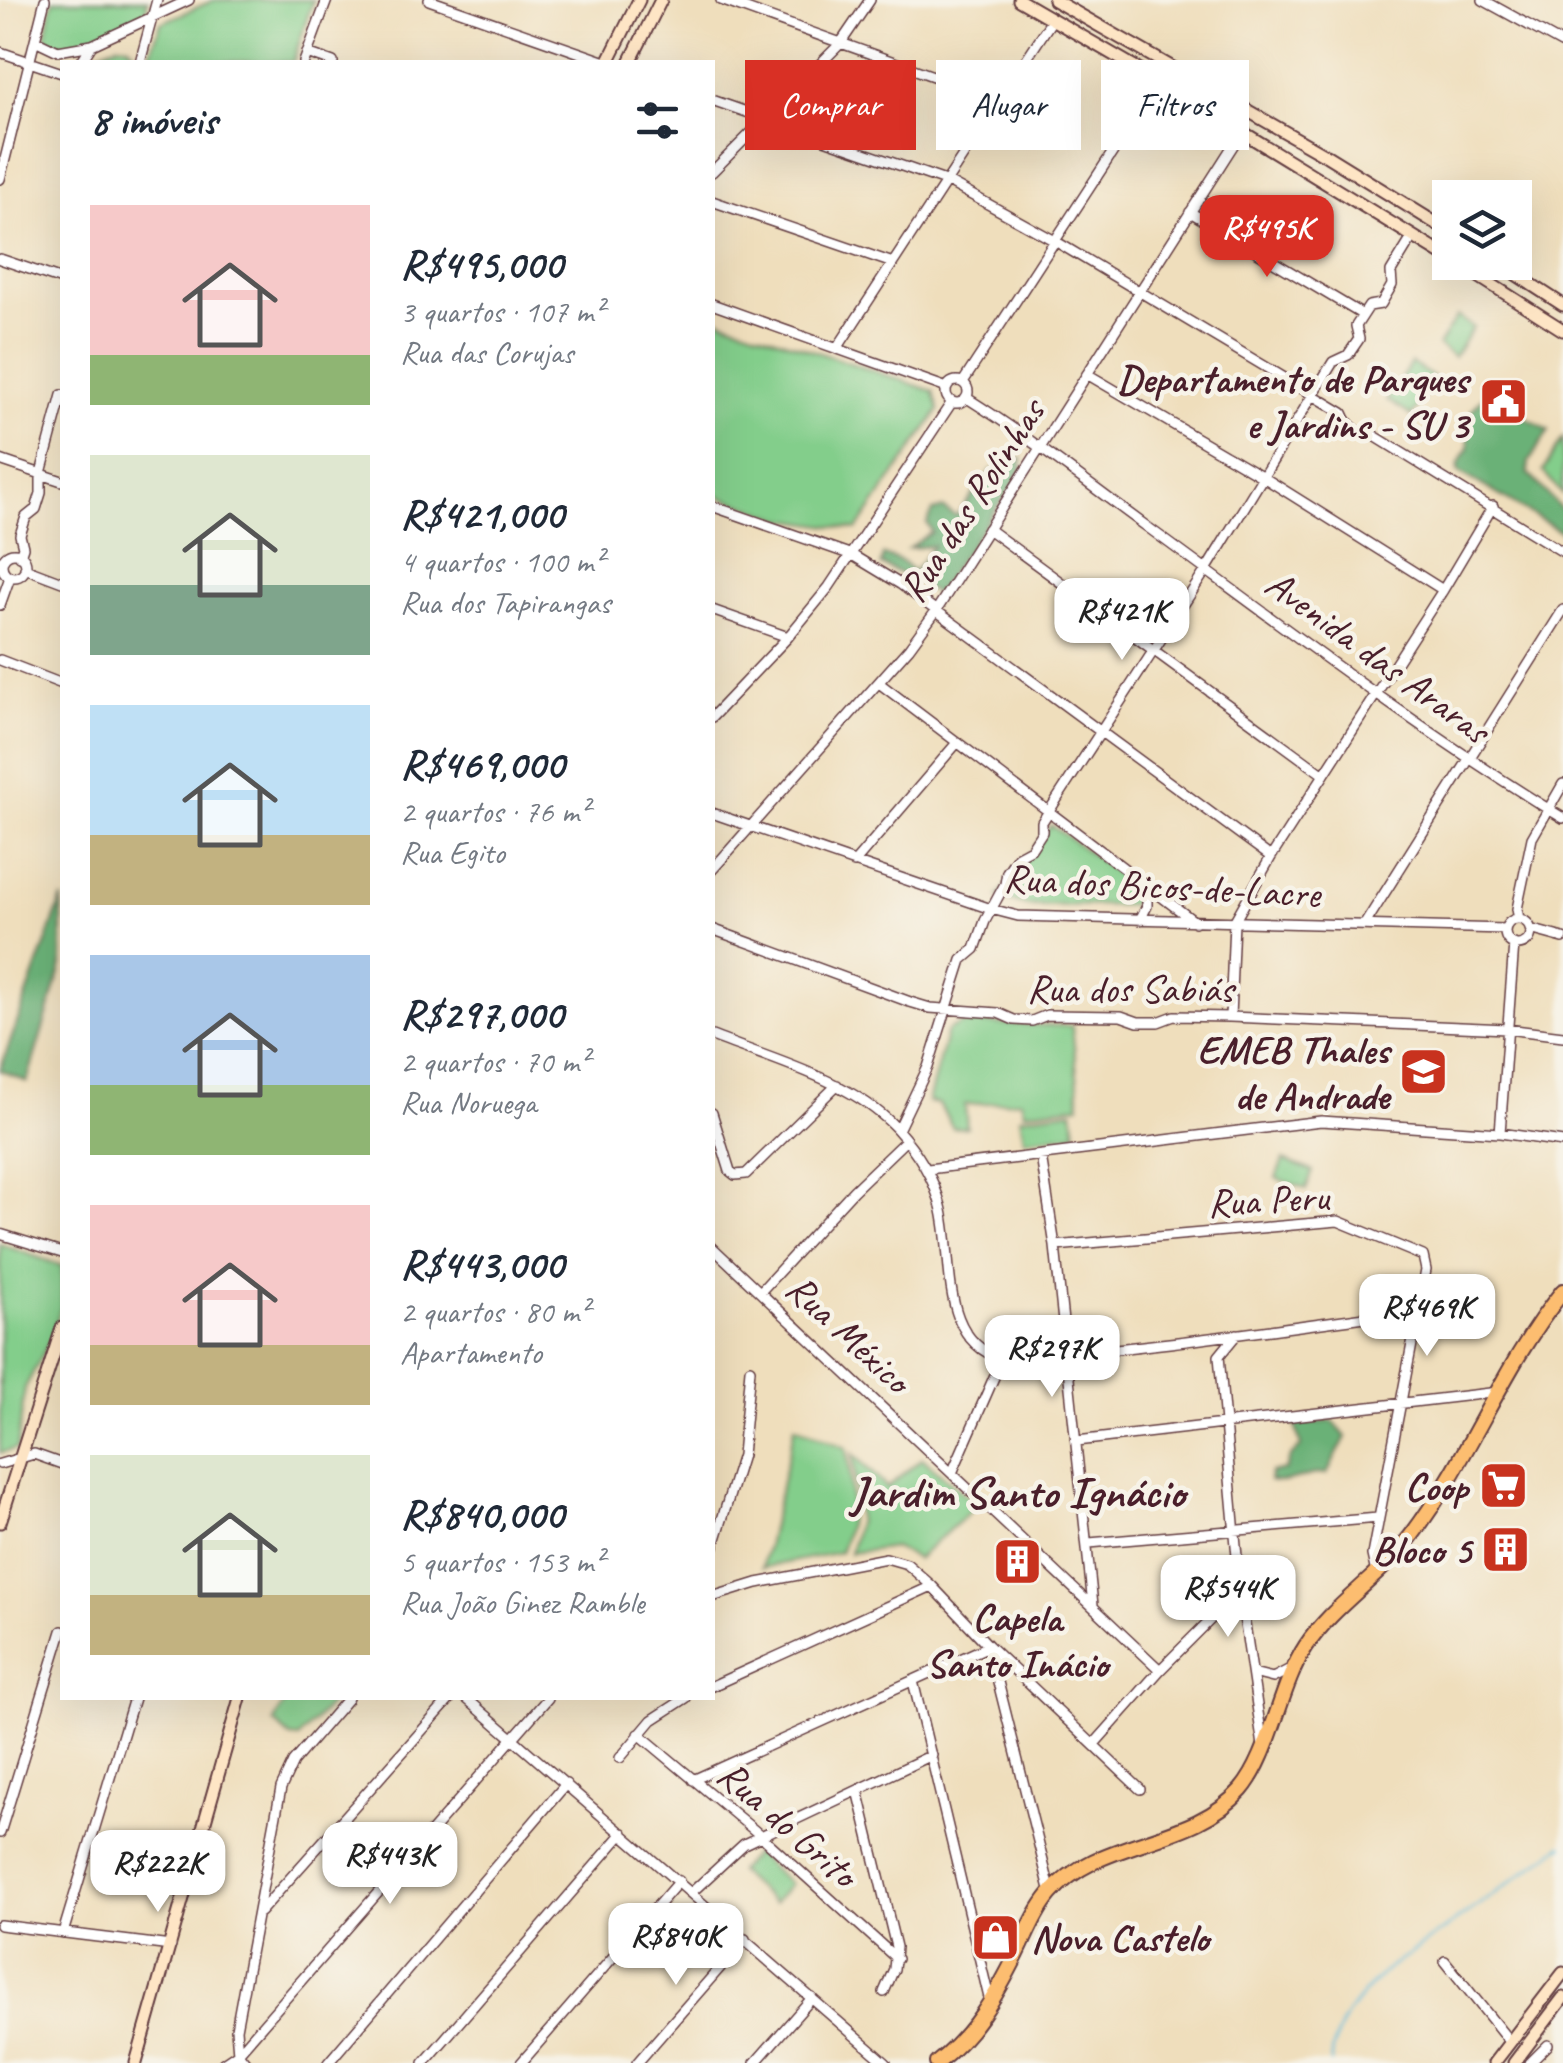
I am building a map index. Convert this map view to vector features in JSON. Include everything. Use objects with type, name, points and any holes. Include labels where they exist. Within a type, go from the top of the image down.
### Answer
[{"type":"main road","points":[[608,60],[639,0]]},
{"type":"main road","points":[[631,60],[661,0]]},
{"type":"main road","points":[[1018,0],[1122,60]]},
{"type":"main road","points":[[1054,0],[1327,156],[1432,221]]},
{"type":"main road","points":[[1249,137],[1432,248]]},
{"type":"main road","points":[[1483,280],[1563,330]]},
{"type":"main road","points":[[1525,280],[1563,305]]},
{"type":"main road","points":[[937,2063],[965,2038],[990,2002],[1051,1893],[1091,1864],[1192,1825],[1242,1788],[1294,1666],[1316,1632],[1377,1576],[1412,1534],[1535,1330],[1563,1292]]},
{"type":"main road","points":[[0,1522],[60,1334]]},
{"type":"main road","points":[[140,2060],[241,1700]]},
{"type":"main road","points":[[1494,2063],[1563,1973]]},
{"type":"main road","points":[[1514,2063],[1563,1998]]},
{"type":"street","points":[[0,179],[45,0]]},
{"type":"street","points":[[141,60],[157,0]]},
{"type":"street","points":[[35,40],[58,51],[92,45],[190,0]]},
{"type":"street","points":[[306,58],[327,0]]},
{"type":"street","points":[[430,0],[601,60]]},
{"type":"street","points":[[721,0],[936,78]]},
{"type":"street","points":[[824,60],[840,44],[870,0]]},
{"type":"street","points":[[1483,0],[1563,44]]},
{"type":"street","points":[[1026,60],[1052,20]]},
{"type":"street","points":[[83,60],[92,45]]},
{"type":"street","points":[[0,52],[60,72]]},
{"type":"street","points":[[26,78],[42,72],[60,73]]},
{"type":"street","points":[[715,101],[745,112]]},
{"type":"street","points":[[715,169],[745,138]]},
{"type":"street","points":[[855,150],[948,182],[1055,241],[1343,413],[1347,424],[1373,435],[1493,506],[1563,552]]},
{"type":"street","points":[[838,348],[968,150]]},
{"type":"street","points":[[963,382],[1114,150]]},
{"type":"street","name":"Rua das Rolinhas","points":[[715,867],[879,683],[936,611],[1230,150]]},
{"type":"street","points":[[715,201],[894,264]]},
{"type":"street","points":[[1190,212],[1363,315]]},
{"type":"street","points":[[898,1130],[928,1067],[962,960],[975,950],[1007,872],[1042,832],[1042,822],[1206,570],[1333,362],[1348,356],[1359,338],[1356,326],[1369,306],[1380,304],[1392,285],[1391,272],[1414,236]]},
{"type":"street","points":[[0,258],[60,279]]},
{"type":"street","points":[[715,305],[947,388]]},
{"type":"street","points":[[1086,374],[1443,590]]},
{"type":"street","points":[[956,381],[963,382],[968,388],[967,398],[961,403],[952,402],[946,395],[947,388],[956,381]]},
{"type":"street","name":"Avenida das Araras","points":[[967,398],[1375,695],[1469,761],[1563,818]]},
{"type":"street","points":[[715,713],[788,638],[852,555],[952,402]]},
{"type":"street","points":[[60,403],[36,509],[26,517],[20,535],[20,556],[25,568],[60,581]]},
{"type":"street","points":[[0,460],[60,480]]},
{"type":"street","points":[[1230,1017],[1234,922],[1493,506]]},
{"type":"street","points":[[715,507],[852,555],[936,611],[1271,857]]},
{"type":"street","points":[[988,529],[1324,775]]},
{"type":"street","points":[[10,577],[2,569],[1,560],[10,554],[20,556]]},
{"type":"street","points":[[10,577],[21,574],[25,568]]},
{"type":"street","points":[[0,605],[10,577]]},
{"type":"street","points":[[1366,924],[1563,610]]},
{"type":"street","points":[[715,611],[788,638]]},
{"type":"street","points":[[0,660],[60,683]]},
{"type":"street","points":[[879,683],[1195,922]]},
{"type":"street","points":[[854,863],[956,744]]},
{"type":"street","points":[[1519,919],[1516,910],[1527,853],[1563,784]]},
{"type":"street","name":"Rua dos Bicos-de-Lacre","points":[[715,814],[991,909],[1028,917],[1505,929]]},
{"type":"street","points":[[1140,920],[1147,906],[1147,886]]},
{"type":"street","points":[[1530,929],[1526,941],[1514,944],[1508,940],[1505,929],[1511,920],[1519,919],[1530,929],[1563,938]]},
{"type":"street","name":"Rua dos Sabiás","points":[[715,930],[910,1002],[998,1013],[1014,1020],[1032,1021],[1046,1014],[1122,1016],[1138,1022],[1158,1022],[1174,1016],[1230,1017],[1507,1029],[1563,1036]]},
{"type":"street","points":[[1500,1133],[1514,944]]},
{"type":"street","points":[[715,1037],[838,1085],[865,1101],[898,1130],[928,1170],[945,1221],[953,1302],[959,1321],[973,1344],[1002,1359],[1178,1344],[1418,1310],[1372,1555],[1377,1576]]},
{"type":"street","points":[[715,1123],[727,1165],[740,1176],[751,1171],[838,1085]]},
{"type":"street","points":[[928,1170],[1321,1120],[1500,1133],[1563,1142]]},
{"type":"street","points":[[761,1291],[906,1140]]},
{"type":"street","points":[[1042,1156],[1093,1606]]},
{"type":"street","name":"Rua Peru","points":[[1055,1246],[1338,1221],[1423,1256],[1426,1270],[1418,1310]]},
{"type":"street","points":[[0,1234],[60,1251]]},
{"type":"street","name":"Rua México","points":[[715,1250],[1160,1670]]},
{"type":"street","points":[[1218,1356],[1238,1333]]},
{"type":"street","points":[[1194,1339],[1218,1356],[1240,1590],[1263,1746]]},
{"type":"street","points":[[952,1473],[1002,1359]]},
{"type":"street","points":[[715,1542],[742,1455],[750,1370]]},
{"type":"street","points":[[1077,1441],[1498,1392]]},
{"type":"street","points":[[0,1464],[34,1454],[60,1463]]},
{"type":"street","points":[[1088,1543],[1378,1518]]},
{"type":"street","points":[[715,1595],[886,1558],[907,1564],[1140,1789]]},
{"type":"street","points":[[715,1685],[932,1586]]},
{"type":"street","points":[[1095,1743],[1160,1670],[1240,1590]]},
{"type":"street","points":[[0,1833],[60,1638]]},
{"type":"street","points":[[693,1780],[989,1646]]},
{"type":"street","points":[[989,1646],[1051,1893]]},
{"type":"street","points":[[1252,1673],[1272,1678],[1294,1666]]},
{"type":"street","points":[[912,1681],[990,2002]]},
{"type":"street","points":[[63,1933],[133,1700]]},
{"type":"street","points":[[246,2063],[235,2043],[238,2016],[282,1788],[293,1762],[346,1700]]},
{"type":"street","points":[[258,1916],[449,1700]]},
{"type":"street","points":[[468,1700],[886,2063]]},
{"type":"street","points":[[223,2063],[238,2053],[546,1700]]},
{"type":"street","points":[[620,1758],[664,1710],[682,1700]]},
{"type":"street","name":"Rua do Grito","points":[[639,1734],[897,1959]]},
{"type":"street","points":[[692,1892],[730,1854],[760,1836],[932,1756]]},
{"type":"street","points":[[328,2063],[566,1784]]},
{"type":"street","points":[[858,1790],[897,1959],[884,1992]]},
{"type":"street","points":[[424,2063],[623,1833]]},
{"type":"street","points":[[522,2063],[679,1881]]},
{"type":"street","points":[[0,1925],[170,1946]]},
{"type":"street","points":[[637,2063],[745,1939]]},
{"type":"street","points":[[1445,1961],[1510,2042]]},
{"type":"street","points":[[755,2063],[812,1998]]},
{"type":"street","points":[[238,2016],[246,2025],[262,2026]]},
{"type":"street","points":[[1530,2063],[1548,2045]]},
{"type":"green space","points":[[53,0],[148,0],[145,13],[71,48],[50,43],[46,35]]},
{"type":"green space","points":[[214,0],[313,0],[294,60],[148,60],[161,23]]},
{"type":"green space","points":[[119,44],[134,51],[133,60],[85,60]]},
{"type":"green space","points":[[1457,316],[1473,327],[1454,357],[1438,346]]},
{"type":"green space","points":[[715,318],[933,391],[939,410],[857,530],[783,519],[715,495]]},
{"type":"green space","points":[[1411,363],[1436,379],[1412,416],[1387,400]]},
{"type":"green space","points":[[1482,398],[1489,398],[1549,430],[1529,462],[1528,473],[1563,511],[1563,533],[1458,471],[1469,448],[1468,415]]},
{"type":"green space","points":[[1563,438],[1563,495],[1543,471]]},
{"type":"green space","points":[[1022,458],[1022,468],[1013,485],[935,594],[881,565],[883,555],[901,561],[914,572],[933,546],[909,548],[932,532],[927,523],[933,511],[943,508],[956,516],[992,470]]},
{"type":"green space","points":[[1051,825],[1135,886],[1137,896],[1131,905],[1028,906],[998,897]]},
{"type":"green space","points":[[60,904],[60,973],[27,1082],[0,1070]]},
{"type":"green space","points":[[963,1023],[1072,1026],[1080,1105],[1024,1112],[1021,1100],[965,1105],[967,1127],[953,1128],[939,1104],[928,1102],[947,1031]]},
{"type":"green space","points":[[1073,1110],[1076,1133],[1024,1139],[1020,1117]]},
{"type":"green space","points":[[1283,1160],[1313,1171],[1306,1189],[1276,1178]]},
{"type":"green space","points":[[0,1244],[60,1265],[60,1310],[53,1335],[25,1388],[17,1449],[0,1453]]},
{"type":"green space","points":[[1333,1421],[1346,1437],[1327,1474],[1269,1481],[1270,1473],[1285,1470],[1290,1457],[1301,1447],[1295,1424]]},
{"type":"green space","points":[[795,1426],[847,1448],[851,1488],[848,1527],[840,1552],[762,1568]]},
{"type":"green space","points":[[853,1454],[887,1488],[922,1458],[977,1505],[917,1559],[894,1547],[850,1553],[858,1519]]},
{"type":"green space","points":[[286,1700],[334,1700],[299,1738],[290,1737],[274,1722]]},
{"type":"green space","points":[[755,1853],[790,1884],[774,1903],[738,1872]]},
{"type":"waterway","points":[[1331,2063],[1342,2024],[1384,1972],[1563,1845]]},
{"type":"place","name":"Departamento de Parques e Jardins - SU 3","points":[[1503,401]]},
{"type":"place","name":"EMEB Thales de Andrade","points":[[1424,1072]]},
{"type":"place","name":"Coop","points":[[1503,1486]]},
{"type":"place","name":"Bloco 5","points":[[1506,1549]]},
{"type":"place","name":"Capela Santo Inácio","points":[[1017,1562]]},
{"type":"place","name":"Nova Castelo","points":[[996,1937]]},
{"type":"district","name":"Jardim Santo Ignácio","points":[[1018,1491]]}]
